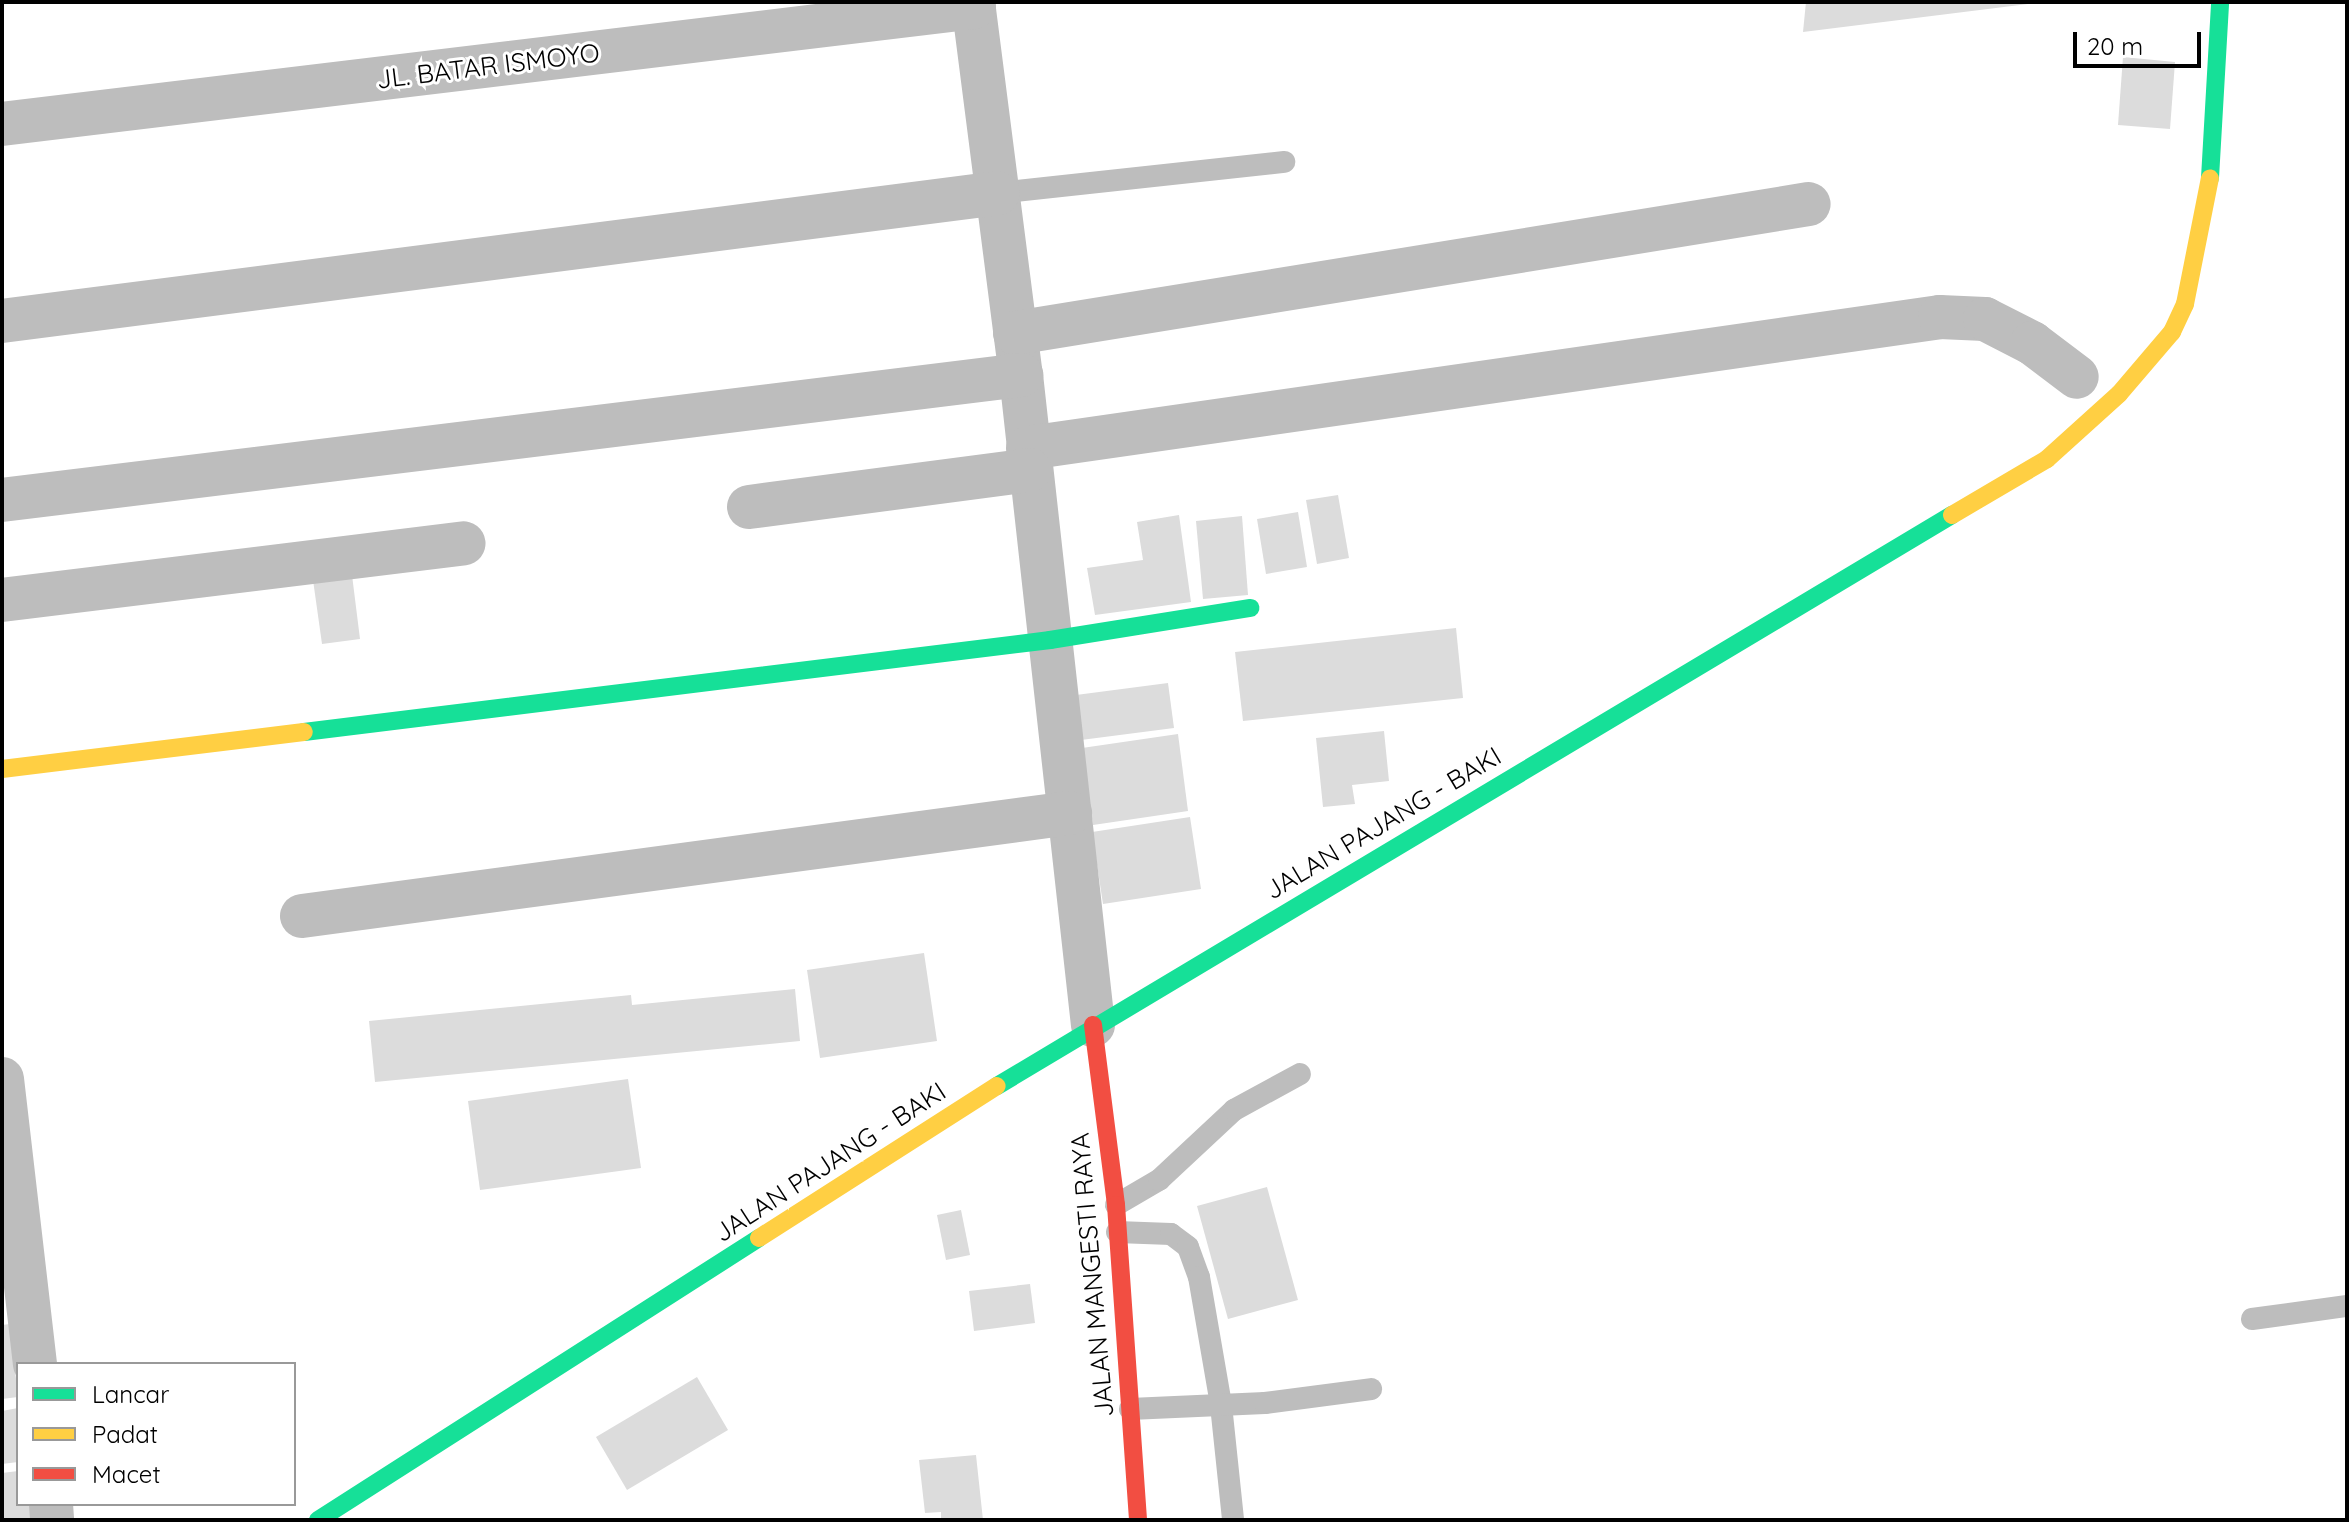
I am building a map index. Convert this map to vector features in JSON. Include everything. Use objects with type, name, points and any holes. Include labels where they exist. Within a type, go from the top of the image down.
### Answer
[{"type":"main road","name":"JALAN PAJANG - BAKI","points":[[318,1520],[1093,1025],[2047,459],[2119,394],[2172,332],[2200,251],[2209,190],[2220,2]]},
{"type":"main road","points":[[2,769],[1050,640],[1250,608]]},
{"type":"main road","name":"JALAN MANGESTI RAYA","points":[[1093,1025],[1116,1205],[1138,1520]]},
{"type":"street","name":"JL. BATAR ISMOYO","points":[[2,124],[973,4]]},
{"type":"street","points":[[973,4],[1021,375],[1093,1025]]},
{"type":"street","points":[[2,321],[998,193]]},
{"type":"street","points":[[1015,333],[1809,204]]},
{"type":"street","points":[[749,507],[1029,459],[1940,317],[1985,319],[2032,343],[2077,377]]},
{"type":"street","points":[[2,500],[1021,375]]},
{"type":"street","points":[[2,600],[463,543]]},
{"type":"street","points":[[302,916],[1070,813]]},
{"type":"street","points":[[2,1079],[35,1362]]},
{"type":"lane","points":[[998,193],[1284,162]]},
{"type":"lane","points":[[1116,1205],[1159,1180],[1234,1110],[1300,1074]]},
{"type":"lane","points":[[1117,1232],[1171,1234],[1188,1247],[1199,1277],[1221,1405],[1233,1520]]},
{"type":"lane","points":[[2252,1319],[2347,1306]]},
{"type":"lane","points":[[1130,1409],[1221,1405],[1371,1389]]},
{"type":"building","points":[[1806,2],[2028,2],[2028,4],[1803,32]]},
{"type":"building","points":[[2123,57],[2175,62],[2170,129],[2118,125]]},
{"type":"building","points":[[1338,495],[1349,558],[1317,564],[1306,500]]},
{"type":"building","points":[[1298,512],[1307,567],[1266,574],[1257,519]]},
{"type":"building","points":[[1179,515],[1191,602],[1095,615],[1087,568],[1143,560],[1137,522]]},
{"type":"building","points":[[1242,516],[1248,595],[1203,599],[1196,521]]},
{"type":"building","points":[[352,575],[360,639],[322,644],[313,580]]},
{"type":"building","points":[[1456,628],[1463,698],[1243,721],[1235,652]]},
{"type":"building","points":[[1168,683],[1174,728],[1081,740],[1076,695]]},
{"type":"building","points":[[1384,731],[1389,781],[1352,785],[1355,804],[1323,807],[1316,738]]},
{"type":"building","points":[[1178,734],[1188,811],[1093,825],[1082,748]]},
{"type":"building","points":[[1190,817],[1201,889],[1103,904],[1092,832]]},
{"type":"building","points":[[924,953],[937,1041],[820,1058],[807,970]]},
{"type":"building","points":[[795,989],[800,1041],[375,1082],[369,1021],[631,995],[632,1005]]},
{"type":"building","points":[[628,1079],[641,1168],[480,1190],[468,1101]]},
{"type":"building","points":[[1267,1187],[1298,1300],[1228,1319],[1197,1206]]},
{"type":"building","points":[[961,1210],[970,1255],[946,1260],[937,1215]]},
{"type":"building","points":[[1030,1284],[1035,1323],[974,1331],[969,1291]]},
{"type":"building","points":[[10,1324],[16,1397],[2,1399],[2,1325]]},
{"type":"building","points":[[697,1377],[728,1430],[627,1490],[596,1437]]},
{"type":"building","points":[[16,1408],[16,1462],[2,1464],[2,1411]]},
{"type":"building","points":[[976,1455],[983,1520],[941,1520],[941,1512],[925,1513],[919,1460]]},
{"type":"building","points":[[16,1471],[16,1506],[40,1506],[41,1520],[2,1520],[2,1473]]},
{"type":"traffic: fast","points":[[2210,178],[2220,2]]},
{"type":"traffic: fast","points":[[997,1086],[1952,515]]},
{"type":"traffic: fast","points":[[304,732],[1050,640],[1250,608]]},
{"type":"traffic: fast","points":[[318,1520],[759,1238]]},
{"type":"traffic: slow","points":[[1952,515],[2047,459],[2119,394],[2172,332],[2185,304],[2210,178]]},
{"type":"traffic: slow","points":[[2,769],[304,732]]},
{"type":"traffic: slow","points":[[759,1238],[997,1086]]},
{"type":"traffic: jam","points":[[1093,1025],[1116,1205],[1138,1520]]}]
